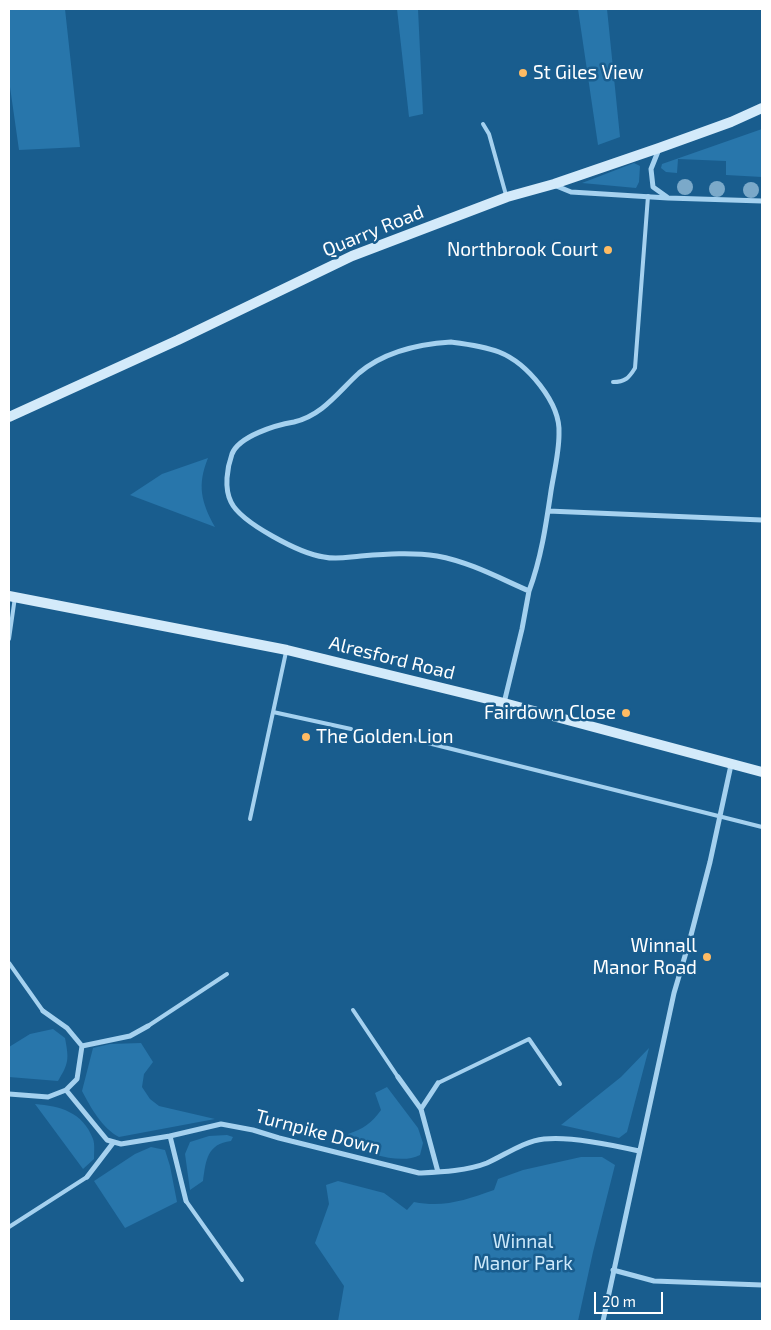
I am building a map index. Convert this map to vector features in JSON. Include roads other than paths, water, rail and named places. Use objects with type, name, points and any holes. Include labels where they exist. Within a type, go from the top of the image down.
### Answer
[{"type":"street","name":"Quarry Road","points":[[9,417],[178,340],[352,256],[507,197],[554,184],[659,148],[731,122],[762,108]]},
{"type":"street","points":[[659,148],[651,169],[653,187],[668,198]]},
{"type":"street","points":[[554,184],[571,192],[762,201]]},
{"type":"street","points":[[504,704],[529,591],[536,572],[560,433],[555,413],[547,395],[531,375],[501,352],[469,344],[451,342],[432,343],[379,359],[360,372],[319,412],[247,438],[234,448],[229,463],[227,479],[230,502],[235,509],[262,530],[304,551],[322,557],[340,559],[387,555],[436,556],[461,562],[529,591]]},
{"type":"street","points":[[548,511],[762,520]]},
{"type":"street","name":"Alresford Road","points":[[12,597],[287,650],[504,704],[762,772]]},
{"type":"street","points":[[603,1321],[674,993],[690,939],[731,765]]},
{"type":"street","points":[[9,1094],[48,1097],[66,1090],[77,1079],[82,1046],[67,1028],[42,1011]]},
{"type":"street","points":[[82,1046],[130,1036],[148,1026]]},
{"type":"street","points":[[398,1077],[421,1109],[438,1172]]},
{"type":"street","points":[[421,1109],[438,1083]]},
{"type":"street","points":[[66,1090],[107,1140],[113,1143],[87,1177]]},
{"type":"street","name":"Turnpike Down","points":[[113,1143],[121,1144],[170,1136],[220,1124],[400,1169],[419,1172],[438,1172],[485,1164],[513,1150],[542,1139],[564,1139],[639,1151]]},
{"type":"street","points":[[170,1136],[186,1201]]},
{"type":"street","points":[[613,1270],[654,1280],[762,1285]]},
{"type":"lane","points":[[483,124],[489,134],[507,197]]},
{"type":"lane","points":[[613,382],[622,382],[630,377],[635,368],[648,196]]},
{"type":"lane","points":[[9,639],[12,597]]},
{"type":"lane","points":[[250,819],[287,650]]},
{"type":"lane","points":[[273,712],[351,729]]},
{"type":"lane","points":[[404,737],[762,827]]},
{"type":"lane","points":[[9,963],[42,1011]]},
{"type":"lane","points":[[148,1026],[226,974]]},
{"type":"lane","points":[[353,1010],[398,1077]]},
{"type":"lane","points":[[438,1083],[529,1039],[560,1084]]},
{"type":"lane","points":[[9,1227],[87,1177]]},
{"type":"lane","points":[[186,1201],[242,1280]]},
{"type":"place","name":"St Giles View","points":[[523,73]]},
{"type":"place","name":"Northbrook Court","points":[[608,250]]},
{"type":"place","name":"Fairdown Close","points":[[626,713]]},
{"type":"place","name":"The Golden Lion","points":[[306,737]]},
{"type":"place","name":"Winnall Manor Road","points":[[707,957]]},
{"type":"park label","name":"Winnal Manor Park","points":[[523,1253]]}]
